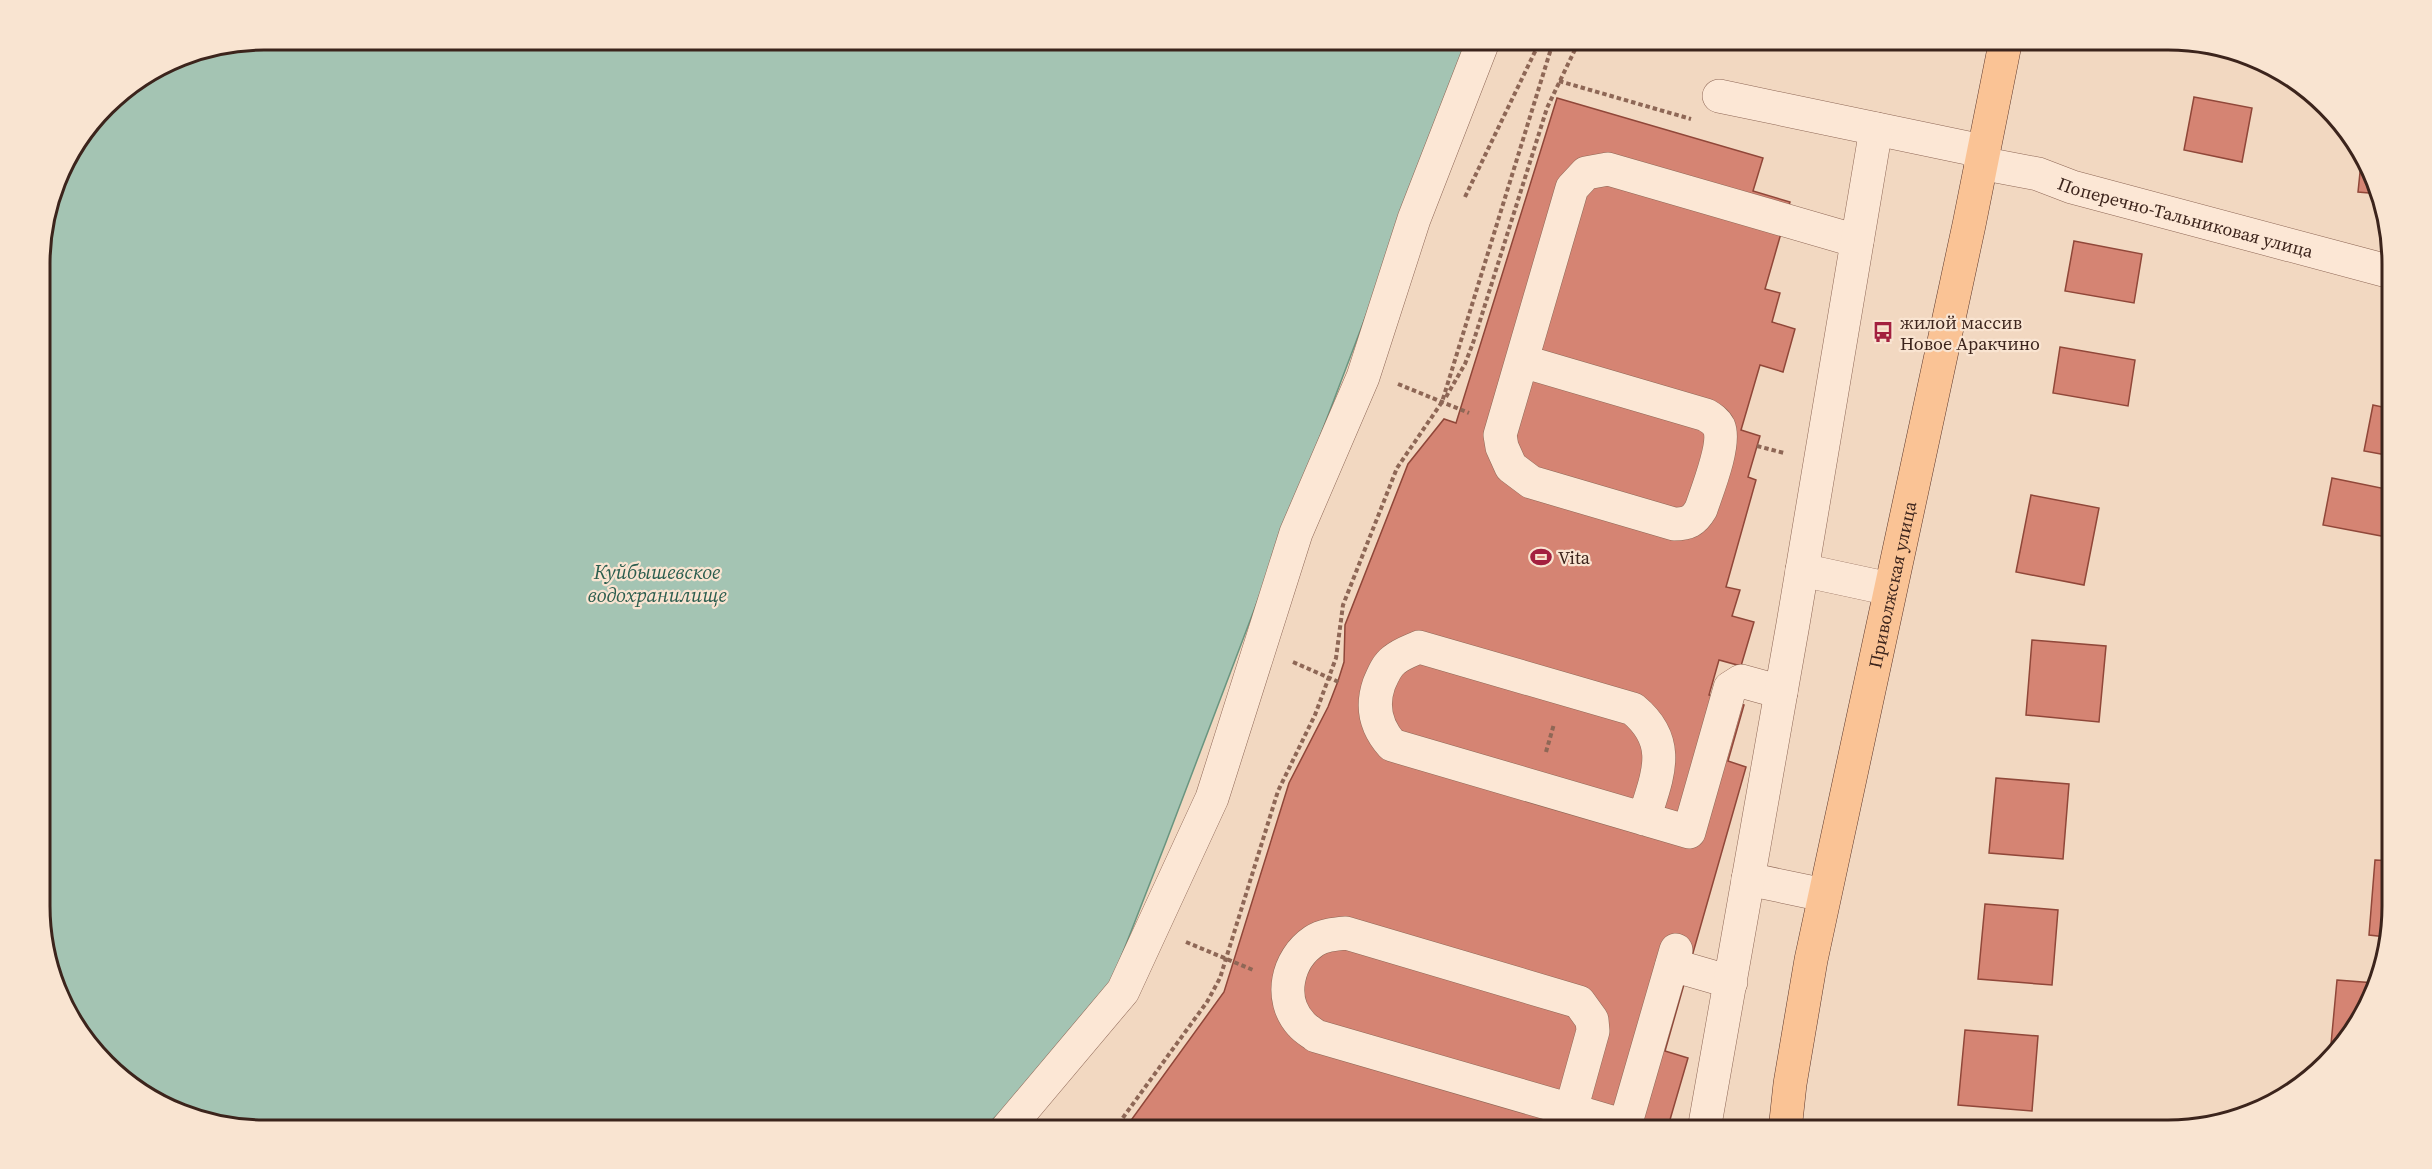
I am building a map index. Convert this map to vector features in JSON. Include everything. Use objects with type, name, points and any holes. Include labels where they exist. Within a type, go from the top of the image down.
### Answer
[{"type":"main road","name":"Приволжская улица","points":[[1786,1120],[1790,1084],[1824,896],[2004,50]]},
{"type":"street","points":[[1014,1120],[1123,991],[1207,809],[1219,779],[1251,670],[1296,533],[1363,377],[1418,208],[1480,50]]},
{"type":"street","name":"Поперечно-Тальниковая улица","points":[[1719,96],[1876,129],[1981,157],[2072,187],[2382,270]]},
{"type":"street","points":[[1706,1120],[1876,129]]},
{"type":"street","points":[[1522,361],[1712,418],[1718,425],[1720,444],[1701,509],[1696,518],[1684,524],[1674,524],[1531,482],[1522,477],[1506,458],[1500,435],[1572,188],[1586,173],[1608,169],[1857,241]]},
{"type":"street","points":[[1802,570],[1890,589]]},
{"type":"street","points":[[1644,819],[1659,768],[1659,749],[1654,732],[1645,719],[1633,709],[1419,647],[1392,661],[1384,673],[1375,697],[1375,711],[1378,726],[1392,745],[1644,819],[1689,832],[1730,688],[1741,681],[1781,692]]},
{"type":"street","points":[[1748,879],[1824,896]]},
{"type":"street","points":[[1571,1110],[1593,1031],[1592,1020],[1579,1002],[1346,933],[1329,934],[1315,940],[1300,952],[1287,984],[1289,999],[1293,1012],[1301,1025],[1316,1036],[1605,1120]]},
{"type":"street","points":[[1627,1120],[1674,958],[1731,982]]},
{"type":"path","points":[[1442,402],[1551,50]]},
{"type":"path","points":[[1121,1120],[1210,998],[1220,978],[1278,791],[1315,715],[1329,677],[1337,651],[1343,605],[1397,468],[1461,371],[1473,343],[1547,108],[1574,50]]},
{"type":"path","points":[[1559,81],[1696,121]]},
{"type":"path","points":[[1390,381],[1461,410]]},
{"type":"path","points":[[1290,661],[1338,681]]},
{"type":"path","points":[[1536,787],[1564,689]]},
{"type":"path","points":[[1185,942],[1233,962]]},
{"type":"water","name":"Куйбышевское водохранилище","points":[[250,50],[1467,50],[1107,993],[1042,1071],[992,1120],[264,1120],[236,1118],[182,1103],[156,1091],[112,1057],[78,1013],[61,974],[51,933],[50,250],[57,208],[66,182],[78,156],[112,112],[156,78],[182,66],[208,57]]},
{"type":"building","points":[[2194,97],[2252,108],[2242,162],[2184,150]]},
{"type":"building","points":[[1557,98],[1763,158],[1753,191],[1790,202],[1765,289],[1780,293],[1772,322],[1795,329],[1783,372],[1760,365],[1741,430],[1760,436],[1748,477],[1756,480],[1726,587],[1740,590],[1732,616],[1754,622],[1741,666],[1719,660],[1709,695],[1744,705],[1728,761],[1746,767],[1665,1051],[1688,1058],[1670,1120],[1131,1120],[1224,992],[1289,783],[1328,707],[1338,681],[1344,662],[1345,625],[1408,464],[1444,419],[1456,423]]},
{"type":"building","points":[[2360,170],[2370,193],[2358,192]]},
{"type":"building","points":[[2074,241],[2142,254],[2134,303],[2065,291]]},
{"type":"building","points":[[2060,347],[2135,360],[2128,406],[2053,393]]},
{"type":"building","points":[[2373,405],[2382,407],[2382,454],[2364,451]]},
{"type":"building","points":[[2332,478],[2382,488],[2382,536],[2323,525]]},
{"type":"building","points":[[2031,495],[2099,508],[2084,585],[2016,572]]},
{"type":"building","points":[[2032,640],[2106,646],[2099,722],[2026,715]]},
{"type":"building","points":[[1996,778],[2069,784],[2063,859],[1989,853]]},
{"type":"building","points":[[2375,860],[2382,860],[2381,933],[2380,936],[2369,935]]},
{"type":"building","points":[[1985,904],[2058,910],[2052,985],[1978,979]]},
{"type":"building","points":[[2337,980],[2368,982],[2354,1013],[2331,1045]]},
{"type":"building","points":[[1965,1030],[2038,1036],[2032,1111],[1958,1105]]},
{"type":"place","name":"жилой массив Новое Аракчино","points":[[1883,332]]},
{"type":"place","name":"Vita","points":[[1541,557]]}]
